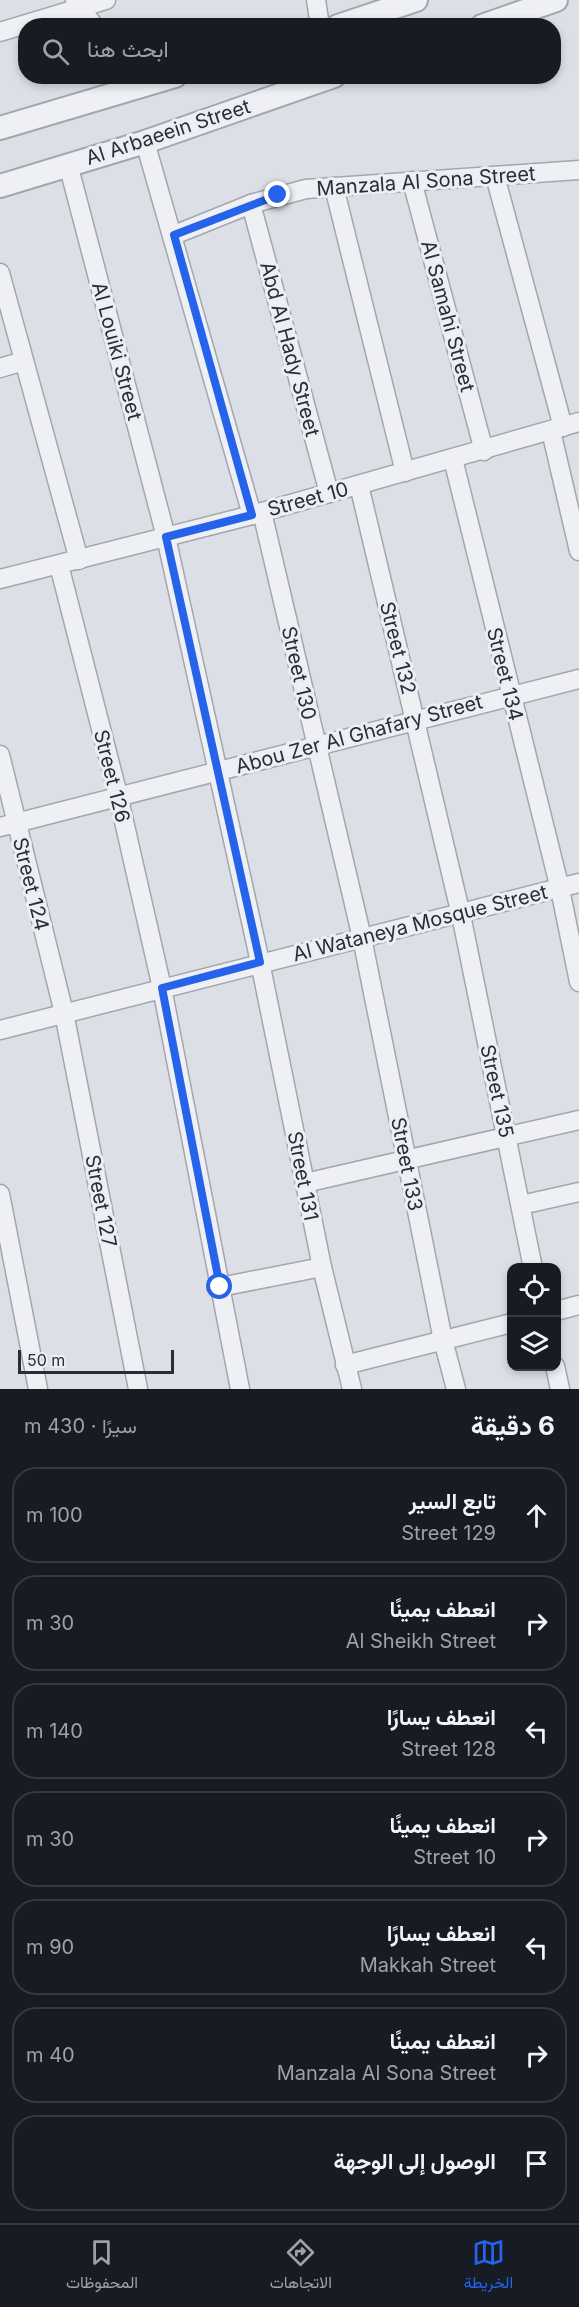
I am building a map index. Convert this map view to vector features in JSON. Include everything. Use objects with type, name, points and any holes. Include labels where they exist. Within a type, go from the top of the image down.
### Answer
[{"type":"street","points":[[39,18],[78,4],[106,0]]},
{"type":"street","points":[[316,0],[319,18]]},
{"type":"street","points":[[362,18],[416,0]]},
{"type":"street","points":[[505,18],[556,0]]},
{"type":"street","points":[[78,4],[88,18]]},
{"type":"street","points":[[0,32],[18,26]]},
{"type":"street","points":[[0,128],[130,84]]},
{"type":"street","name":"Al Arbaeein Street","points":[[0,186],[145,142],[311,84]]},
{"type":"street","name":"Street 130","points":[[145,142],[257,513],[362,938]]},
{"type":"street","name":"Al Louiki Street","points":[[68,164],[166,537],[217,771]]},
{"type":"street","name":"Manzala Al Sona Street","points":[[174,235],[251,204],[306,189],[579,170]]},
{"type":"street","points":[[495,176],[564,427],[579,551]]},
{"type":"street","name":"Al Samahi Street","points":[[412,181],[484,451]]},
{"type":"street","points":[[334,187],[405,472]]},
{"type":"street","name":"Abd Al Hady Street","points":[[251,204],[328,494]]},
{"type":"street","points":[[0,273],[79,561]]},
{"type":"street","points":[[0,368],[24,361]]},
{"type":"street","name":"Street 10","points":[[0,579],[79,561],[328,494],[564,427]]},
{"type":"street","name":"Street 134","points":[[453,459],[509,695],[560,888],[579,982]]},
{"type":"street","name":"Street 132","points":[[359,485],[461,915]]},
{"type":"street","name":"Street 126","points":[[59,565],[118,795],[162,988],[240,1389]]},
{"type":"street","name":"Abou Zer Al Ghafary Street","points":[[8,824],[579,679]]},
{"type":"street","name":"Street 124","points":[[0,755],[8,824],[64,1013]]},
{"type":"street","name":"Street 131","points":[[217,771],[260,962],[322,1267],[352,1389]]},
{"type":"street","name":"Al Wataneya Mosque Street","points":[[0,1030],[260,962],[461,915],[579,883]]},
{"type":"street","name":"Street 135","points":[[461,915],[532,1263]]},
{"type":"street","name":"Street 133","points":[[362,938],[443,1340],[456,1389]]},
{"type":"street","name":"Street 127","points":[[64,1013],[138,1389]]},
{"type":"street","points":[[305,1183],[579,1120]]},
{"type":"street","points":[[521,1205],[579,1192]]},
{"type":"street","points":[[0,1194],[3,1226],[38,1389]]},
{"type":"street","points":[[220,1287],[322,1267]]},
{"type":"street","points":[[561,1310],[579,1305]]},
{"type":"street","points":[[345,1365],[507,1324]]},
{"type":"street","points":[[556,1371],[560,1389]]},
{"type":"route","points":[[220,1287],[162,988],[260,962],[166,537],[252,515],[174,235],[278,195]]}]
